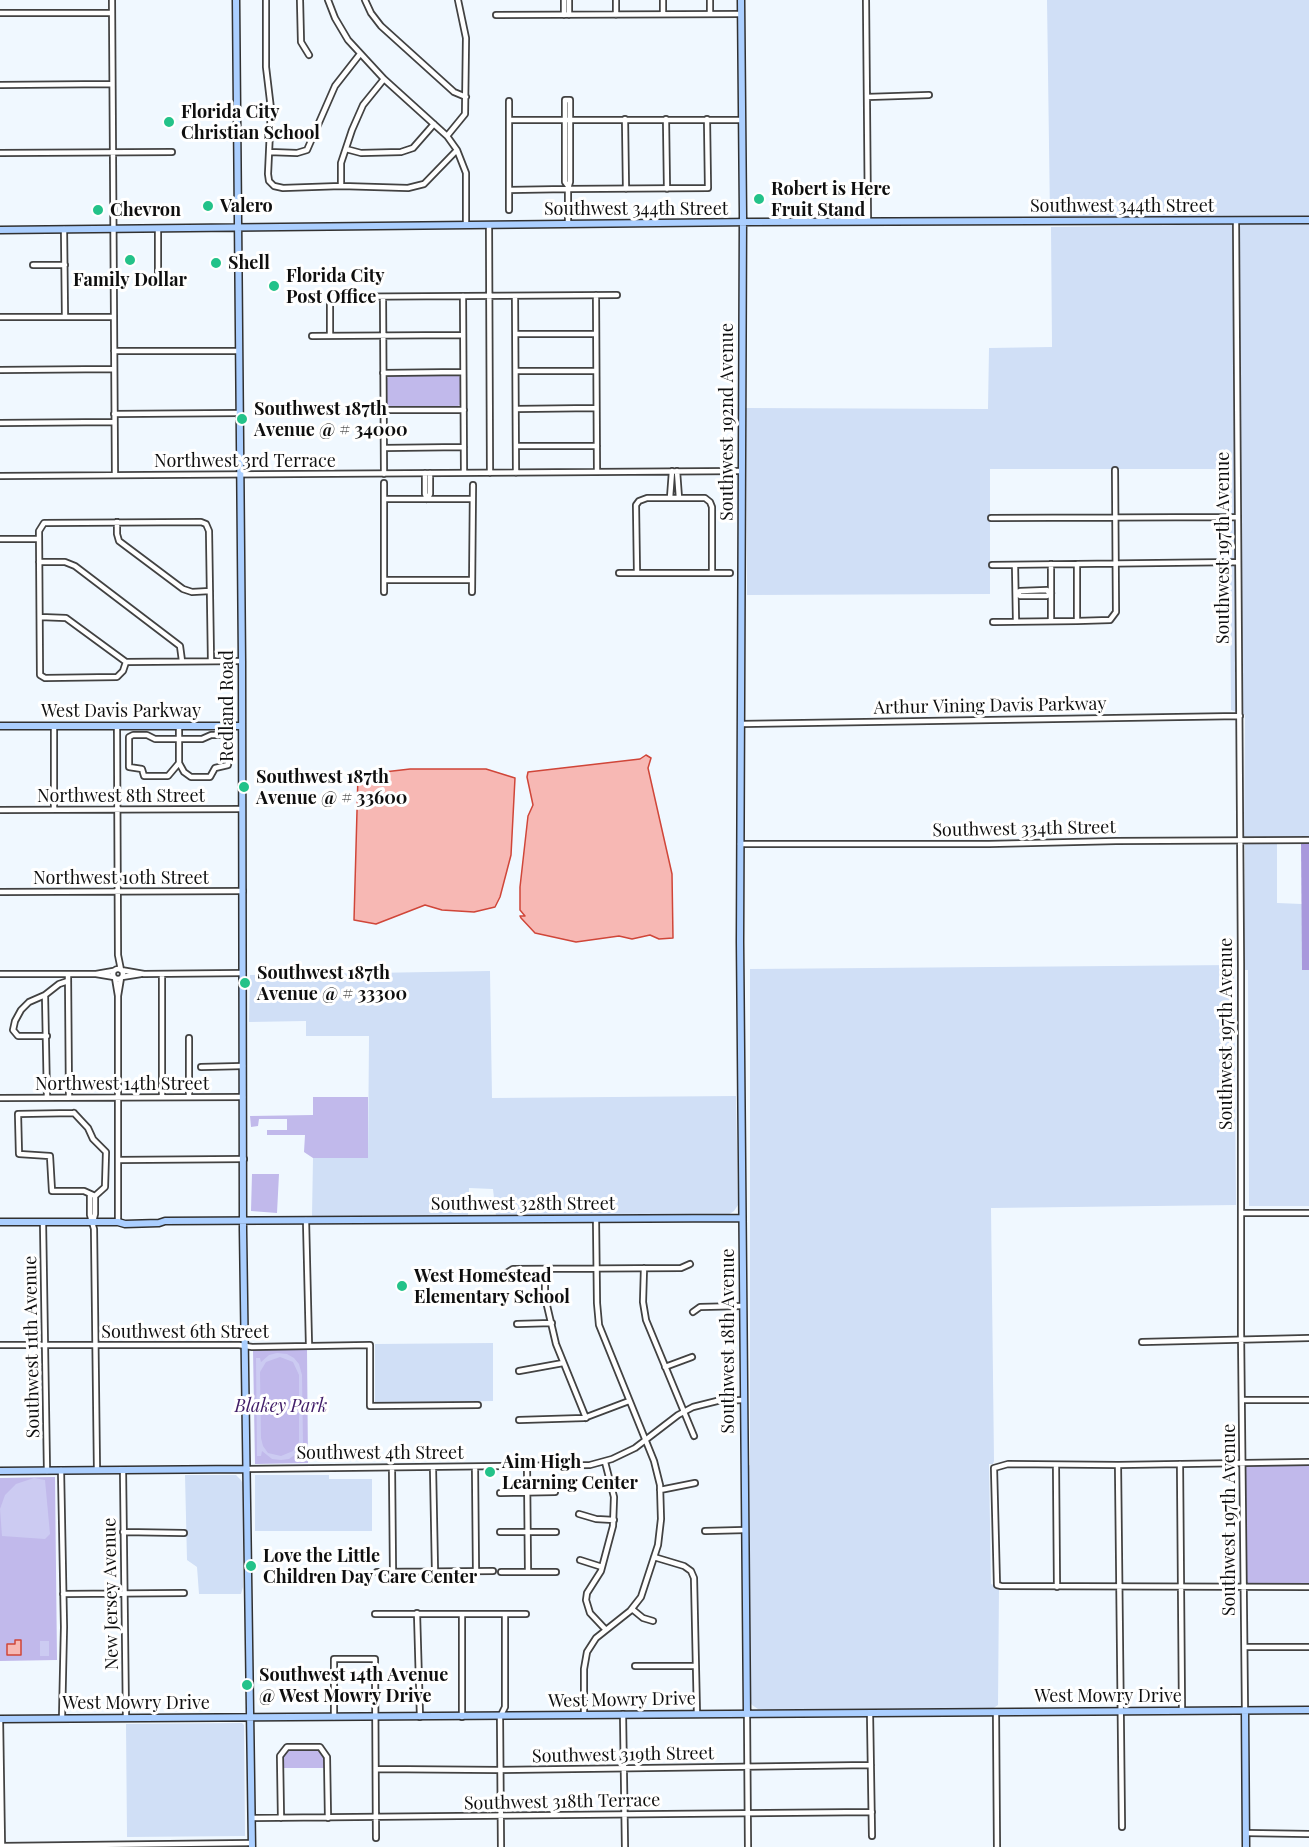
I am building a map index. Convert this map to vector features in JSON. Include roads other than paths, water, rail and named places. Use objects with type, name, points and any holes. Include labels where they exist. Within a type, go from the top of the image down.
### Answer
[{"type":"street","points":[[112,0],[115,475]]},
{"type":"street","name":"Redland Road","points":[[236,0],[245,1346],[252,1845]]},
{"type":"street","points":[[266,0],[266,67],[272,109],[268,174],[274,186],[283,188],[342,186],[408,188],[424,184],[457,150]]},
{"type":"street","points":[[300,0],[301,42],[309,55]]},
{"type":"street","points":[[328,0],[342,31],[360,54],[447,136],[457,150],[466,173],[466,225]]},
{"type":"street","points":[[365,0],[381,26],[454,92],[466,97]]},
{"type":"street","points":[[447,136],[465,114],[466,38],[458,0]]},
{"type":"street","points":[[564,0],[566,15]]},
{"type":"street","points":[[566,15],[569,0]]},
{"type":"street","points":[[616,0],[616,15]]},
{"type":"street","points":[[663,0],[663,14]]},
{"type":"street","points":[[710,0],[710,14]]},
{"type":"street","name":"Southwest 192nd Avenue","points":[[740,844],[741,0]]},
{"type":"street","points":[[866,0],[868,221]]},
{"type":"street","points":[[0,13],[112,13]]},
{"type":"street","points":[[496,15],[741,14]]},
{"type":"street","points":[[269,152],[297,153],[307,150],[335,86],[360,54]]},
{"type":"street","points":[[342,186],[341,163],[363,105],[384,78]]},
{"type":"street","points":[[0,85],[112,84]]},
{"type":"street","points":[[867,97],[929,95]]},
{"type":"street","points":[[509,101],[509,210]]},
{"type":"street","points":[[625,119],[626,189]]},
{"type":"street","points":[[666,119],[667,189]]},
{"type":"street","points":[[509,189],[708,188],[707,119]]},
{"type":"street","points":[[509,120],[742,120]]},
{"type":"street","points":[[567,120],[570,182],[568,224]]},
{"type":"street","points":[[346,149],[361,153],[401,152],[412,148],[434,124]]},
{"type":"street","points":[[0,153],[172,152]]},
{"type":"street","name":"Southwest 344th Street","points":[[0,230],[868,221],[1309,220]]},
{"type":"street","name":"Southwest 197th Avenue","points":[[1236,221],[1241,1340],[1246,1847]]},
{"type":"street","points":[[489,225],[490,473]]},
{"type":"street","points":[[64,229],[65,318]]},
{"type":"street","points":[[158,229],[158,274]]},
{"type":"street","points":[[33,265],[65,265]]},
{"type":"street","points":[[596,295],[597,472]]},
{"type":"street","points":[[463,296],[464,473]]},
{"type":"street","points":[[515,296],[516,473]]},
{"type":"street","points":[[312,297],[617,296]]},
{"type":"street","points":[[330,297],[330,336]]},
{"type":"street","points":[[383,297],[384,474]]},
{"type":"street","points":[[0,317],[114,317]]},
{"type":"street","points":[[516,334],[596,334]]},
{"type":"street","points":[[312,336],[463,335]]},
{"type":"street","points":[[114,351],[238,351]]},
{"type":"street","points":[[0,370],[114,369]]},
{"type":"street","points":[[516,372],[596,371]]},
{"type":"street","points":[[383,373],[463,372]]},
{"type":"street","points":[[516,409],[597,408]]},
{"type":"street","points":[[383,410],[464,410]]},
{"type":"street","points":[[114,414],[239,413]]},
{"type":"street","points":[[0,423],[114,422]]},
{"type":"street","points":[[516,446],[597,446]]},
{"type":"street","points":[[384,448],[464,447]]},
{"type":"street","points":[[993,622],[1106,621],[1114,617],[1116,609],[1115,470]]},
{"type":"street","points":[[675,471],[742,471]]},
{"type":"street","points":[[670,498],[670,487],[675,471]]},
{"type":"street","points":[[675,471],[679,498]]},
{"type":"street","name":"Northwest 3rd Terrace","points":[[0,476],[675,471]]},
{"type":"street","points":[[427,473],[430,494],[427,499]]},
{"type":"street","points":[[384,483],[384,592]]},
{"type":"street","points":[[472,485],[472,592]]},
{"type":"street","points":[[670,487],[679,487]]},
{"type":"street","points":[[384,499],[472,498]]},
{"type":"street","points":[[637,573],[636,505],[647,498],[705,498],[710,502],[712,507],[712,573]]},
{"type":"street","points":[[991,518],[1238,516]]},
{"type":"street","points":[[126,662],[122,674],[117,677],[45,678],[40,675],[39,539],[42,525],[117,522],[201,522],[206,524],[209,531],[211,661]]},
{"type":"street","points":[[117,522],[119,541],[183,589],[192,592],[210,591]]},
{"type":"street","points":[[0,539],[39,539]]},
{"type":"street","points":[[39,562],[71,563],[180,646],[182,662]]},
{"type":"street","points":[[992,565],[1239,562]]},
{"type":"street","points":[[1051,564],[1051,621]]},
{"type":"street","points":[[1077,564],[1077,621]]},
{"type":"street","points":[[1015,565],[1016,621]]},
{"type":"street","points":[[619,573],[730,573]]},
{"type":"street","points":[[384,580],[472,580]]},
{"type":"street","points":[[1017,593],[1020,596],[1047,596],[1050,593]]},
{"type":"street","points":[[40,617],[66,618],[126,662],[242,661]]},
{"type":"street","name":"Arthur Vining Davis Parkway","points":[[741,724],[1240,716]]},
{"type":"street","name":"West Davis Parkway","points":[[0,726],[242,726]]},
{"type":"street","points":[[54,726],[54,810]]},
{"type":"street","points":[[117,726],[118,955],[121,970],[118,978],[118,1222]]},
{"type":"street","points":[[178,726],[178,739],[178,763],[168,776],[144,776],[140,768],[129,766],[128,740],[133,735],[147,735],[155,739],[178,739],[201,739],[211,735],[224,735],[228,738],[230,746],[228,765],[214,768],[210,777],[188,776],[178,763]]},
{"type":"street","name":"Northwest 8th Street","points":[[0,810],[242,809]]},
{"type":"street","name":"Southwest 334th Street","points":[[740,844],[1309,840]]},
{"type":"street","name":"Southwest 18th Avenue","points":[[740,844],[741,1218],[748,1847]]},
{"type":"street","name":"Northwest 10th Street","points":[[0,892],[243,891]]},
{"type":"street","points":[[118,955],[114,971],[118,978]]},
{"type":"street","points":[[0,974],[96,974],[121,970],[144,974]]},
{"type":"street","points":[[96,974],[118,978],[144,974],[243,973]]},
{"type":"street","points":[[68,974],[69,1097]]},
{"type":"street","points":[[162,974],[162,1097]]},
{"type":"street","points":[[47,1036],[18,1036],[14,1030],[15,1021],[28,1002],[45,995],[59,984],[69,981]]},
{"type":"street","points":[[45,995],[47,1097]]},
{"type":"street","points":[[189,1038],[189,1097]]},
{"type":"street","points":[[201,1067],[243,1066]]},
{"type":"street","name":"Northwest 14th Street","points":[[0,1098],[243,1097]]},
{"type":"street","points":[[74,1113],[88,1128],[93,1138],[106,1152],[105,1187],[92,1195],[84,1191],[52,1191],[50,1156],[19,1154],[18,1114],[74,1113]]},
{"type":"street","points":[[118,1160],[244,1159]]},
{"type":"street","points":[[92,1195],[95,1214],[93,1222],[97,1470]]},
{"type":"street","points":[[1241,1213],[1309,1213]]},
{"type":"street","name":"Southwest 328th Street","points":[[0,1222],[118,1222],[125,1224],[165,1221],[741,1218]]},
{"type":"street","points":[[584,1715],[585,1659],[593,1642],[632,1609],[644,1591],[661,1524],[660,1490],[655,1466],[599,1325],[596,1219]]},
{"type":"street","points":[[306,1220],[309,1345]]},
{"type":"street","name":"Southwest 11th Avenue","points":[[43,1222],[47,1470]]},
{"type":"street","points":[[505,1274],[513,1269],[681,1268],[690,1264]]},
{"type":"street","points":[[644,1268],[645,1315],[694,1436]]},
{"type":"street","points":[[545,1269],[545,1297],[556,1344],[586,1418]]},
{"type":"street","points":[[693,1312],[700,1306],[742,1306]]},
{"type":"street","points":[[517,1324],[552,1323]]},
{"type":"street","points":[[1142,1342],[1309,1338]]},
{"type":"street","name":"Southwest 6th Street","points":[[0,1345],[370,1345],[370,1406],[478,1406]]},
{"type":"street","points":[[665,1367],[692,1356]]},
{"type":"street","points":[[519,1371],[563,1363]]},
{"type":"street","name":"Southwest 4th Street","points":[[0,1471],[577,1466],[605,1462],[626,1453],[699,1404],[712,1401],[743,1400]]},
{"type":"street","points":[[1243,1400],[1309,1400]]},
{"type":"street","points":[[519,1420],[586,1418],[629,1401]]},
{"type":"street","points":[[1309,1461],[1118,1465],[1008,1464],[994,1468],[996,1582],[1001,1586],[1309,1587]]},
{"type":"street","points":[[605,1462],[612,1488],[614,1520],[602,1568],[587,1593],[586,1600],[590,1612],[606,1630]]},
{"type":"street","points":[[1180,1464],[1182,1710]]},
{"type":"street","points":[[1056,1465],[1057,1587]]},
{"type":"street","points":[[1118,1465],[1122,1827]]},
{"type":"street","points":[[433,1467],[435,1571]]},
{"type":"street","points":[[475,1467],[476,1571]]},
{"type":"street","points":[[527,1467],[528,1571]]},
{"type":"street","points":[[392,1468],[393,1572]]},
{"type":"street","points":[[61,1470],[62,1718]]},
{"type":"street","name":"New Jersey Avenue","points":[[123,1470],[126,1718]]},
{"type":"street","points":[[660,1490],[695,1483]]},
{"type":"street","points":[[500,1493],[555,1492]]},
{"type":"street","points":[[579,1514],[597,1519],[614,1520]]},
{"type":"street","points":[[705,1531],[745,1530]]},
{"type":"street","points":[[123,1532],[184,1533]]},
{"type":"street","points":[[500,1532],[556,1532]]},
{"type":"street","points":[[654,1557],[684,1566],[692,1572],[695,1586],[697,1714]]},
{"type":"street","points":[[580,1560],[602,1568]]},
{"type":"street","points":[[377,1572],[493,1571]]},
{"type":"street","points":[[501,1572],[556,1572]]},
{"type":"street","points":[[63,1594],[184,1593]]},
{"type":"street","points":[[632,1609],[643,1618],[652,1621]]},
{"type":"street","points":[[417,1613],[420,1717]]},
{"type":"street","points":[[375,1614],[526,1614]]},
{"type":"street","points":[[462,1614],[462,1717]]},
{"type":"street","points":[[501,1847],[499,1770],[500,1717],[505,1707],[505,1614]]},
{"type":"street","points":[[1245,1647],[1309,1647]]},
{"type":"street","points":[[334,1717],[334,1659],[375,1659],[376,1838]]},
{"type":"street","points":[[635,1666],[696,1666]]},
{"type":"street","name":"West Mowry Drive","points":[[0,1719],[1309,1710]]},
{"type":"street","points":[[870,1712],[872,1836]]},
{"type":"street","points":[[996,1712],[997,1847]]},
{"type":"street","points":[[622,1714],[625,1847]]},
{"type":"street","points":[[0,1719],[2,1846],[252,1845]]},
{"type":"street","points":[[281,1818],[280,1756],[287,1747],[320,1747],[327,1757],[328,1818]]},
{"type":"street","name":"Southwest 319th Street","points":[[376,1769],[499,1770],[871,1765]]},
{"type":"street","name":"Southwest 318th Terrace","points":[[252,1818],[872,1812]]},
{"type":"street","points":[[1246,1833],[1309,1833]]},
{"type":"place","name":"Florida City Christian School","points":[[169,122]]},
{"type":"place","name":"Robert is Here Fruit Stand","points":[[759,199]]},
{"type":"place","name":"Valero","points":[[208,206]]},
{"type":"place","name":"Chevron","points":[[98,210]]},
{"type":"place","name":"Family Dollar","points":[[130,260]]},
{"type":"place","name":"Shell","points":[[216,263]]},
{"type":"place","name":"Florida City Post Office","points":[[274,286]]},
{"type":"place","name":"Southwest 187th Avenue @ # 34000","points":[[242,419]]},
{"type":"place","name":"Southwest 187th Avenue @ # 33600","points":[[244,787]]},
{"type":"place","name":"Southwest 187th Avenue @ # 33300","points":[[245,983]]},
{"type":"place","name":"West Homestead Elementary School","points":[[402,1286]]},
{"type":"place","name":"Aim High Learning Center","points":[[490,1472]]},
{"type":"place","name":"Love the Little Children Day Care Center","points":[[251,1566]]},
{"type":"place","name":"Southwest 14th Avenue @ West Mowry Drive","points":[[247,1685]]},
{"type":"park label","name":"Blakey Park","points":[[281,1406]]}]
